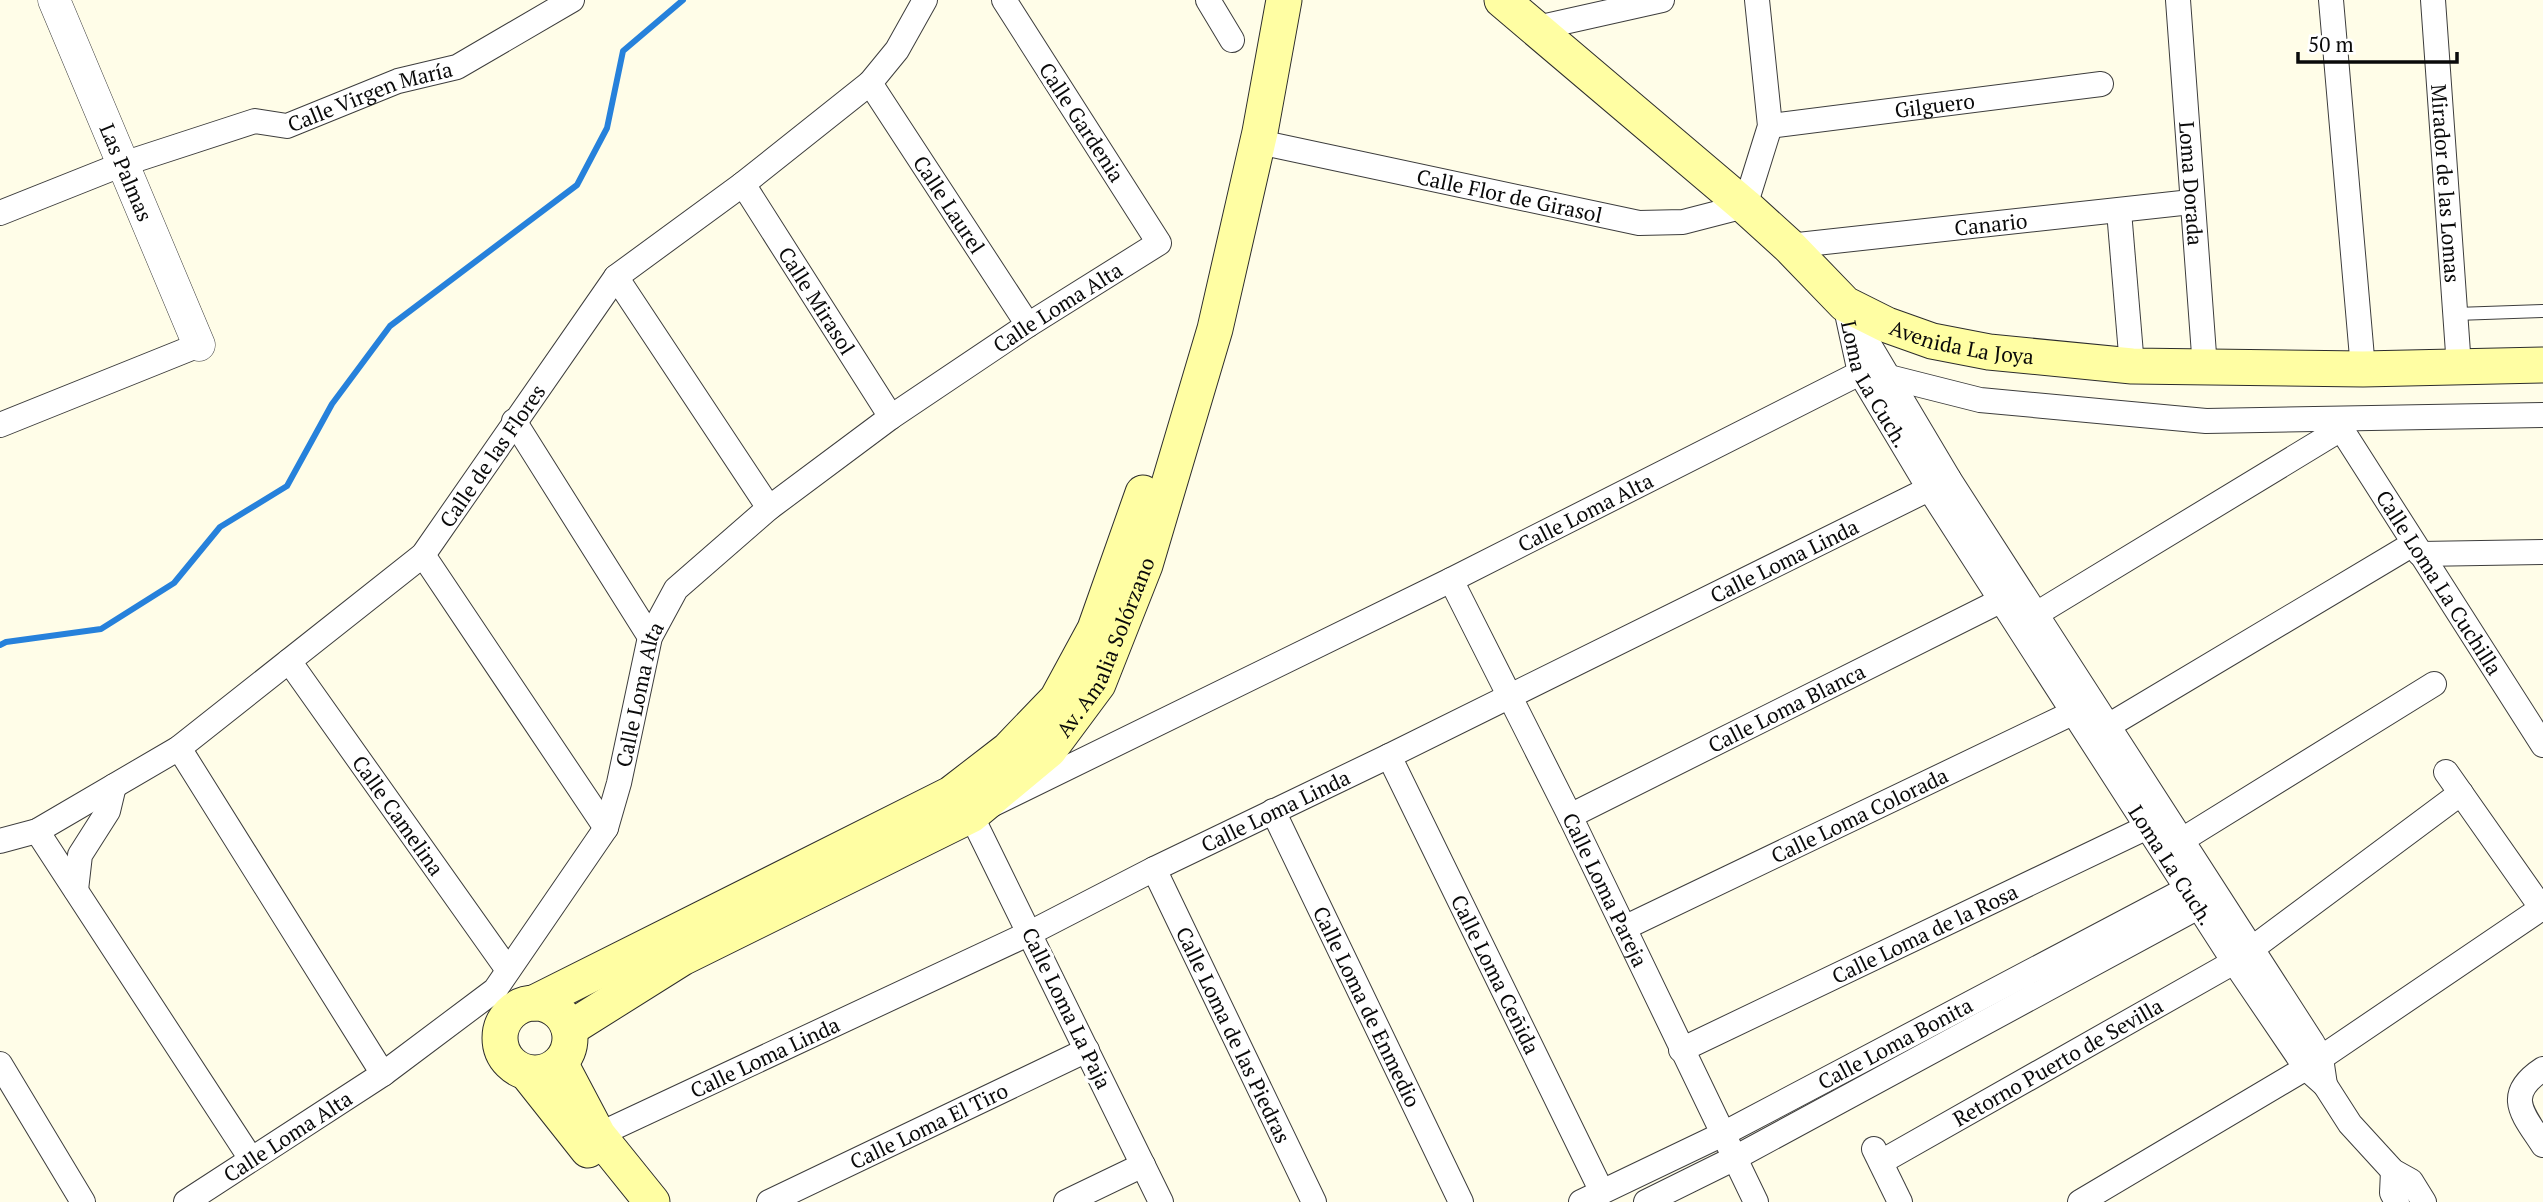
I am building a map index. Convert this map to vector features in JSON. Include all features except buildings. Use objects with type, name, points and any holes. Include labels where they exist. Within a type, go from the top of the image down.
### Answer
[{"type":"main road","name":"Av. Amalia Solórzano","points":[[534,1003],[951,794],[1008,750],[1057,699],[1095,629],[1143,495],[1165,420],[1194,319],[1221,205],[1260,0]]},
{"type":"main road","name":"Av. Amalia Solórzano","points":[[569,1029],[682,958],[971,815],[1049,750],[1098,684],[1145,565],[1215,329],[1259,132],[1284,0]]},
{"type":"main road","name":"Avenida La Joya","points":[[1502,0],[1745,206],[1789,246],[1845,304],[1932,341],[1989,352],[2132,366],[2363,369],[2543,365]]},
{"type":"main road","points":[[527,1073],[539,1074],[560,1063],[570,1041],[569,1029],[555,1010],[534,1003],[513,1010],[501,1028],[499,1040],[507,1061],[527,1073],[630,1202]]},
{"type":"main road","points":[[560,1063],[598,1135],[652,1202]]},
{"type":"street","name":"Las Palmas","points":[[54,0],[199,345]]},
{"type":"street","name":"Calle Virgen María","points":[[0,213],[123,164],[255,121],[287,126],[398,81],[457,67],[572,0]]},
{"type":"street","name":"Calle de las Flores","points":[[0,841],[37,831],[179,748],[423,555],[513,421],[616,277],[743,184],[870,83],[897,50],[925,0]]},
{"type":"street","name":"Calle Gardenia","points":[[1004,0],[1159,243]]},
{"type":"street","points":[[1208,0],[1232,40],[1226,0]]},
{"type":"street","points":[[1537,28],[1662,0]]},
{"type":"street","points":[[1745,206],[1770,126],[1757,0]]},
{"type":"street","name":"Loma Dorada","points":[[2178,0],[2205,368]]},
{"type":"street","points":[[2331,0],[2363,369]]},
{"type":"street","name":"Mirador de las Lomas","points":[[2433,0],[2459,367]]},
{"type":"street","name":"Calle Laurel","points":[[870,83],[1028,325]]},
{"type":"street","name":"Gilguero","points":[[1770,126],[2101,84]]},
{"type":"street","name":"Calle Flor de Girasol","points":[[1273,145],[1639,223],[1683,222],[1745,206]]},
{"type":"street","name":"Calle Mirasol","points":[[743,184],[891,417]]},
{"type":"street","name":"Canario","points":[[1789,246],[2191,202]]},
{"type":"street","points":[[2119,211],[2132,366]]},
{"type":"street","name":"Calle Loma Alta","points":[[186,1202],[383,1074],[495,990],[606,828],[619,783],[650,637],[676,589],[769,508],[891,417],[1028,325],[1159,243]]},
{"type":"street","points":[[616,277],[769,508]]},
{"type":"street","name":"Loma La Cuch.","points":[[1845,304],[1860,373],[2038,614],[2083,708],[2108,726],[2158,822],[2182,840],[2203,892]]},
{"type":"street","name":"Loma La Cuch.","points":[[1845,304],[1888,376],[1940,484],[2002,600],[2083,708],[2350,1124],[2393,1171],[2411,1181],[2424,1202]]},
{"type":"street","points":[[0,425],[199,345]]},
{"type":"street","name":"Calle Loma Alta","points":[[971,815],[1451,580],[1860,373]]},
{"type":"street","points":[[1860,373],[1888,376],[1980,400],[2206,421],[2338,424],[2543,415]]},
{"type":"street","points":[[513,421],[650,637]]},
{"type":"street","points":[[2038,614],[2338,424]]},
{"type":"street","name":"Calle Loma La Cuchilla","points":[[2338,424],[2416,549],[2536,723],[2543,745]]},
{"type":"street","name":"Calle Loma Linda","points":[[598,1135],[1030,933],[1154,869],[1940,484]]},
{"type":"street","points":[[2108,726],[2416,549],[2543,552]]},
{"type":"street","points":[[423,555],[606,828]]},
{"type":"street","name":"Calle Loma Pareja","points":[[1451,580],[1511,695],[1721,1135],[1756,1202]]},
{"type":"street","name":"Calle Loma Blanca","points":[[1570,816],[2002,600]]},
{"type":"street","name":"Calle Camelina","points":[[289,661],[508,970]]},
{"type":"street","points":[[2182,840],[2434,684]]},
{"type":"street","name":"Calle Loma Colorada","points":[[1624,928],[2083,708]]},
{"type":"street","points":[[179,748],[383,1074]]},
{"type":"street","name":"Calle Loma Ceñida","points":[[1389,756],[1592,1197]]},
{"type":"street","points":[[2080,1202],[2313,1063],[2542,909],[2446,772]]},
{"type":"street","points":[[76,890],[80,855],[108,811],[114,786]]},
{"type":"street","name":"Retorno Puerto de Sevilla","points":[[1900,1202],[1877,1155],[2242,955],[2461,793]]},
{"type":"street","name":"Calle Loma de Enmedio","points":[[1273,811],[1461,1202]]},
{"type":"street","name":"Calle Loma La Paja","points":[[971,815],[1161,1202]]},
{"type":"street","name":"Calle Loma de la Rosa","points":[[1681,1050],[2158,822]]},
{"type":"street","points":[[37,831],[251,1159]]},
{"type":"street","name":"Calle Loma de las Piedras","points":[[1154,869],[1314,1202]]},
{"type":"street","name":"Calle Loma Bonita","points":[[1592,1197],[1721,1135],[2203,892]]},
{"type":"street","name":"Calle Loma Bonita","points":[[1646,1202],[1734,1159],[2203,892]]},
{"type":"street","name":"Calle Loma El Tiro","points":[[769,1202],[1087,1050]]},
{"type":"street","points":[[0,1064],[83,1202]]},
{"type":"street","points":[[2543,1069],[2527,1080],[2519,1094],[2521,1111],[2543,1145]]},
{"type":"street","points":[[1066,1202],[1143,1165]]},
{"type":"street","points":[[2393,1171],[2392,1193],[2397,1202]]},
{"type":"lane","points":[[2456,314],[2543,311]]},
{"type":"waterway","points":[[0,645],[101,629],[174,583],[220,527],[287,486],[332,404],[390,326],[577,185],[607,128],[623,51],[683,0]]}]
